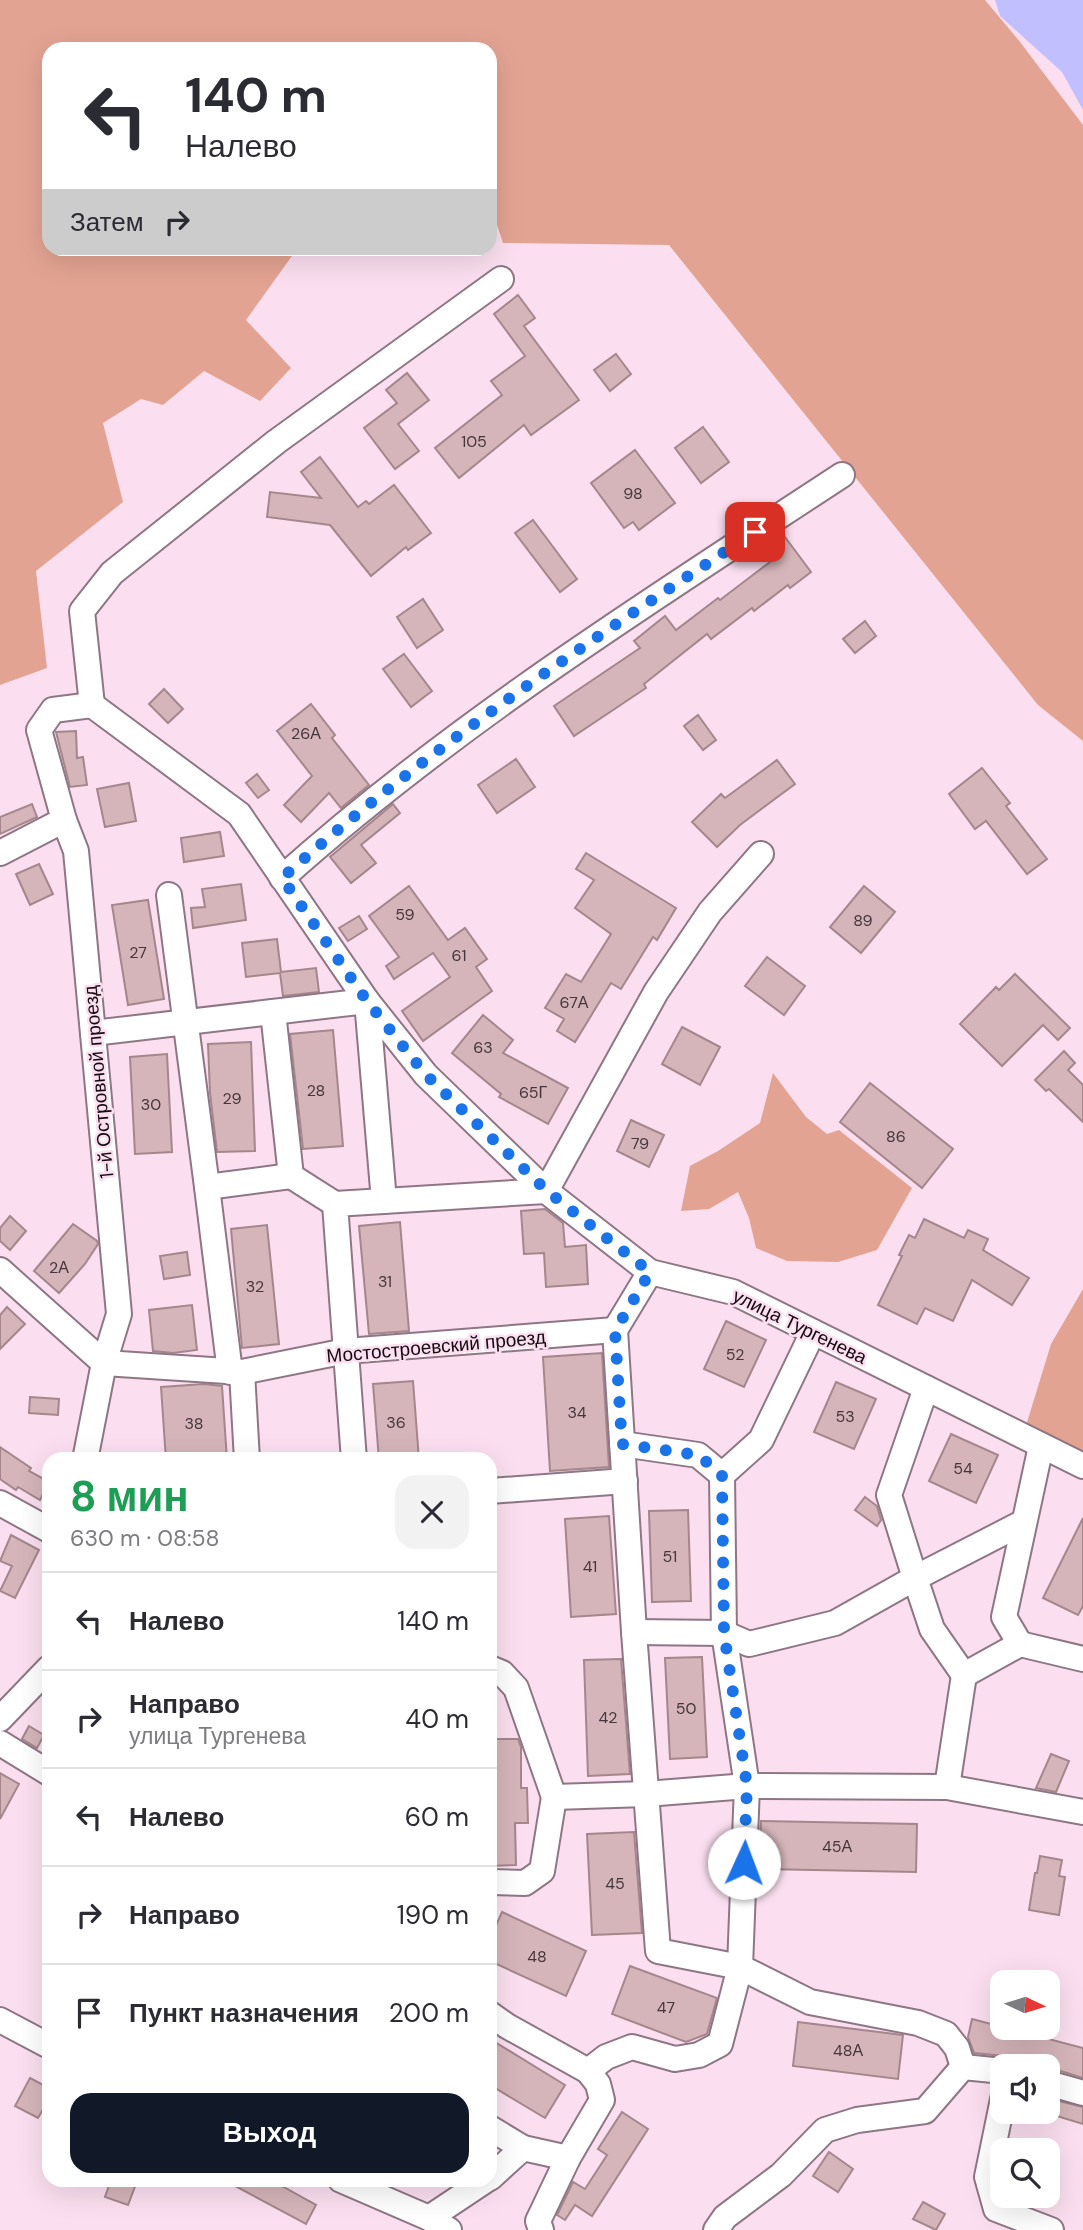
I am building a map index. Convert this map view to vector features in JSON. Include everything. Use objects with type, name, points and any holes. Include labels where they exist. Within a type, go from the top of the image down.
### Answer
[{"type":"street","points":[[501,279],[276,442],[112,573],[82,611],[92,705],[239,814],[367,1001],[426,1075],[547,1191],[650,1272],[615,1331],[658,1951],[740,1967],[810,2002],[918,2023],[946,2034],[957,2048],[963,2067]]},
{"type":"street","points":[[282,878],[410,771],[624,618],[842,475]]},
{"type":"street","name":"1-й Островной проезд","points":[[87,1452],[104,1363],[120,1314],[76,851],[64,820],[39,730],[53,710],[92,705]]},
{"type":"street","points":[[0,853],[64,820]]},
{"type":"street","points":[[547,1191],[656,992],[710,912],[761,854]]},
{"type":"street","points":[[169,895],[207,1187],[246,1452]]},
{"type":"street","points":[[93,1033],[367,1001]]},
{"type":"street","points":[[367,1001],[384,1201]]},
{"type":"street","points":[[273,1012],[292,1176]]},
{"type":"street","points":[[207,1187],[292,1176],[335,1204],[547,1191]]},
{"type":"street","points":[[335,1204],[353,1452]]},
{"type":"street","points":[[0,1270],[104,1363]]},
{"type":"street","name":"улица Тургенева","points":[[650,1272],[733,1292],[1083,1466]]},
{"type":"street","name":"Мостостроевский проезд","points":[[104,1363],[236,1372],[345,1351],[615,1331]]},
{"type":"street","points":[[588,2071],[606,2057],[632,2047],[675,2059],[699,2056],[720,2044],[740,1967],[747,1786],[724,1633],[722,1475],[761,1440],[813,1332]]},
{"type":"street","points":[[926,1388],[889,1495],[932,1629],[964,1675],[947,1787]]},
{"type":"street","points":[[622,1444],[698,1455],[722,1475]]},
{"type":"street","points":[[1020,1644],[1004,1617],[1041,1446]]},
{"type":"street","points":[[497,1490],[625,1481]]},
{"type":"street","points":[[0,1503],[42,1526]]},
{"type":"street","points":[[634,1632],[724,1633],[748,1644],[835,1623],[1024,1522]]},
{"type":"street","points":[[964,1675],[1020,1644],[1083,1660]]},
{"type":"street","points":[[497,1671],[516,1688],[554,1797],[542,1871],[524,1883],[497,1882]]},
{"type":"street","points":[[0,1719],[42,1676]]},
{"type":"street","points":[[0,1743],[42,1769]]},
{"type":"street","points":[[554,1797],[646,1794],[747,1786],[947,1787],[1083,1812]]},
{"type":"street","points":[[497,2019],[588,2071],[598,2084],[601,2100],[568,2158],[538,2221],[541,2230]]},
{"type":"street","points":[[0,2020],[42,2042]]},
{"type":"street","points":[[963,2067],[990,2070]]},
{"type":"street","points":[[716,2230],[725,2217],[781,2175],[825,2130],[856,2120],[925,2112],[963,2067]]},
{"type":"street","points":[[1060,2086],[1083,2093]]},
{"type":"street","points":[[998,2124],[987,2177],[996,2209],[1051,2230]]},
{"type":"street","points":[[497,2132],[523,2148],[568,2158]]},
{"type":"street","points":[[497,2171],[523,2148]]},
{"type":"street","points":[[357,2187],[439,2224],[479,2187]]},
{"type":"shaded area","points":[[0,0],[985,0],[1083,125],[1083,741],[1038,705],[669,245],[503,243],[497,225],[497,42],[42,42],[42,256],[292,256],[246,320],[291,368],[260,401],[204,371],[163,405],[141,399],[103,423],[123,502],[36,571],[47,668],[0,685]]},
{"type":"shaded area","points":[[773,1073],[806,1117],[827,1134],[839,1130],[912,1188],[877,1250],[838,1262],[787,1261],[756,1248],[749,1218],[738,1192],[709,1209],[681,1211],[690,1166],[760,1123]]},
{"type":"shaded area","points":[[1083,1289],[1083,1455],[1025,1429],[1051,1344]]},
{"type":"water","points":[[995,0],[1083,0],[1083,110],[1062,72],[1000,16]]},
{"type":"building","points":[[518,295],[535,318],[524,326],[579,400],[531,435],[524,425],[459,478],[435,448],[502,395],[491,381],[525,356],[494,314]]},
{"type":"building","points":[[616,354],[631,374],[610,391],[594,370]]},
{"type":"building","points":[[407,373],[429,400],[398,424],[419,451],[395,469],[364,428],[397,403],[386,390]]},
{"type":"building","points":[[703,427],[729,462],[701,483],[675,448]]},
{"type":"building","points":[[635,450],[675,503],[639,530],[633,522],[624,528],[591,483]]},
{"type":"building","points":[[320,457],[358,507],[366,501],[369,504],[394,485],[431,533],[408,550],[406,547],[371,576],[330,525],[267,517],[270,492],[321,498],[301,472]]},
{"type":"building","points":[[533,520],[577,579],[560,592],[515,533]]},
{"type":"building","points":[[785,537],[811,572],[790,588],[788,585],[754,611],[752,608],[711,639],[707,634],[644,684],[646,688],[574,736],[554,706],[640,648],[634,641],[665,616],[676,630],[718,598],[720,600],[774,559],[768,551]]},
{"type":"building","points":[[423,599],[443,630],[417,648],[397,617]]},
{"type":"building","points":[[865,621],[876,636],[855,653],[843,639]]},
{"type":"building","points":[[404,654],[432,691],[411,707],[383,669]]},
{"type":"building","points":[[164,689],[183,709],[168,723],[149,704]]},
{"type":"building","points":[[311,704],[335,735],[332,738],[369,785],[341,808],[329,793],[301,822],[284,805],[312,776],[277,731]]},
{"type":"building","points":[[698,715],[716,740],[703,750],[684,726]]},
{"type":"building","points":[[76,731],[77,758],[83,757],[87,785],[70,787],[56,732]]},
{"type":"building","points":[[516,759],[535,787],[497,813],[478,785]]},
{"type":"building","points":[[777,760],[795,784],[740,825],[717,847],[692,822],[721,794],[725,798]]},
{"type":"building","points":[[982,768],[1010,803],[1006,806],[1047,859],[1027,874],[986,821],[975,829],[949,794]]},
{"type":"building","points":[[257,774],[269,790],[258,798],[246,783]]},
{"type":"building","points":[[129,783],[136,821],[105,827],[97,789]]},
{"type":"building","points":[[32,804],[37,817],[0,834],[0,817]]},
{"type":"building","points":[[393,804],[400,813],[361,845],[376,863],[351,883],[330,857]]},
{"type":"building","points":[[220,832],[224,856],[184,862],[181,838]]},
{"type":"building","points":[[586,853],[676,908],[657,940],[653,937],[621,989],[611,983],[575,1042],[557,1031],[564,1019],[545,1008],[566,974],[581,982],[611,934],[575,908],[594,880],[576,869]]},
{"type":"building","points":[[39,864],[53,894],[30,905],[16,874]]},
{"type":"building","points":[[241,884],[246,920],[193,928],[191,908],[205,907],[202,889]]},
{"type":"building","points":[[409,886],[448,940],[465,928],[487,959],[476,967],[492,991],[423,1041],[402,1011],[450,977],[433,953],[394,979],[386,966],[399,957],[369,916]]},
{"type":"building","points":[[864,886],[895,912],[861,953],[830,927]]},
{"type":"building","points":[[148,900],[164,999],[128,1005],[112,905]]},
{"type":"building","points":[[359,916],[367,929],[348,941],[339,928]]},
{"type":"building","points":[[277,939],[281,972],[316,968],[319,992],[283,996],[280,973],[246,977],[242,943]]},
{"type":"building","points":[[767,957],[805,986],[784,1015],[745,986]]},
{"type":"building","points":[[1015,974],[1070,1028],[1058,1040],[1043,1025],[1002,1066],[960,1024],[996,987],[999,990]]},
{"type":"building","points":[[483,1015],[513,1040],[503,1053],[568,1088],[548,1124],[499,1097],[501,1094],[452,1053]]},
{"type":"building","points":[[682,1027],[720,1047],[700,1085],[662,1064]]},
{"type":"building","points":[[333,1030],[343,1146],[303,1149],[290,1034]]},
{"type":"building","points":[[251,1042],[255,1151],[217,1152],[208,1044]]},
{"type":"building","points":[[1064,1051],[1075,1063],[1068,1070],[1083,1085],[1083,1122],[1049,1089],[1046,1091],[1035,1080]]},
{"type":"building","points":[[167,1054],[172,1152],[135,1154],[130,1057]]},
{"type":"building","points":[[870,1083],[953,1149],[922,1188],[840,1122]]},
{"type":"building","points":[[631,1120],[664,1135],[649,1167],[617,1151]]},
{"type":"building","points":[[545,1209],[563,1223],[565,1247],[586,1245],[588,1284],[546,1287],[544,1253],[524,1254],[521,1211]]},
{"type":"building","points":[[10,1216],[26,1231],[10,1250],[0,1241],[0,1228]]},
{"type":"building","points":[[924,1219],[964,1238],[968,1230],[988,1239],[983,1250],[1029,1278],[1012,1305],[972,1280],[953,1321],[925,1308],[917,1324],[878,1305],[902,1256],[899,1255],[909,1235],[915,1238]]},
{"type":"building","points":[[400,1222],[409,1331],[369,1334],[359,1226]]},
{"type":"building","points":[[73,1224],[98,1244],[85,1264],[59,1293],[34,1271]]},
{"type":"building","points":[[267,1225],[279,1344],[242,1348],[231,1229]]},
{"type":"building","points":[[187,1252],[190,1275],[164,1279],[160,1256]]},
{"type":"building","points":[[192,1305],[197,1350],[173,1353],[153,1351],[149,1310]]},
{"type":"building","points":[[7,1307],[25,1324],[0,1349],[0,1315]]},
{"type":"building","points":[[726,1321],[766,1340],[744,1387],[704,1369]]},
{"type":"building","points":[[602,1353],[609,1467],[550,1471],[543,1357]]},
{"type":"building","points":[[413,1381],[418,1452],[378,1452],[373,1384]]},
{"type":"building","points":[[836,1382],[876,1399],[854,1449],[814,1432]]},
{"type":"building","points":[[204,1384],[222,1386],[226,1452],[165,1452],[161,1387]]},
{"type":"building","points":[[30,1397],[59,1399],[58,1415],[29,1413]]},
{"type":"building","points":[[951,1434],[998,1455],[976,1503],[929,1481]]},
{"type":"building","points":[[0,1447],[42,1478],[42,1496],[40,1500],[18,1487],[16,1490],[0,1479]]},
{"type":"building","points":[[865,1497],[877,1506],[881,1520],[877,1526],[855,1510]]},
{"type":"building","points":[[688,1510],[691,1601],[652,1602],[649,1511]]},
{"type":"building","points":[[609,1516],[616,1614],[571,1617],[565,1519]]},
{"type":"building","points":[[1083,1518],[1083,1606],[1078,1615],[1043,1598]]},
{"type":"building","points":[[11,1535],[39,1550],[15,1598],[0,1591],[12,1566],[0,1561]]},
{"type":"building","points":[[702,1657],[707,1757],[670,1759],[665,1658]]},
{"type":"building","points":[[621,1659],[630,1774],[588,1776],[584,1660]]},
{"type":"building","points":[[29,1726],[42,1734],[37,1748],[22,1739]]},
{"type":"building","points":[[497,1739],[518,1739],[521,1747],[521,1788],[527,1788],[528,1823],[515,1823],[516,1865],[497,1866]]},
{"type":"building","points":[[1051,1754],[1069,1761],[1056,1792],[1036,1788]]},
{"type":"building","points":[[0,1773],[19,1784],[0,1819]]},
{"type":"building","points":[[761,1821],[917,1824],[916,1872],[759,1869]]},
{"type":"building","points":[[634,1832],[642,1933],[592,1935],[587,1834]]},
{"type":"building","points":[[1040,1856],[1062,1860],[1059,1876],[1065,1877],[1059,1915],[1029,1910]]},
{"type":"building","points":[[502,1912],[586,1951],[566,1996],[497,1964],[497,1923]]},
{"type":"building","points":[[630,1966],[717,1998],[707,2034],[686,2042],[612,2014]]},
{"type":"building","points":[[972,2019],[990,2024],[990,2040],[1052,2040],[1083,2048],[1083,2078],[1060,2071],[1060,2054],[974,2053],[968,2037]]},
{"type":"building","points":[[798,2022],[903,2035],[898,2079],[793,2066]]},
{"type":"building","points":[[497,2043],[565,2085],[545,2118],[497,2089]]},
{"type":"building","points":[[30,2078],[42,2084],[42,2111],[38,2118],[15,2106]]},
{"type":"building","points":[[1060,2101],[1083,2107],[1083,2124],[1060,2117]]},
{"type":"building","points":[[622,2112],[648,2129],[592,2216],[575,2205],[565,2220],[557,2215],[573,2182],[585,2189],[607,2155],[598,2149]]},
{"type":"building","points":[[829,2152],[853,2169],[838,2192],[813,2176]]},
{"type":"building","points":[[109,2187],[135,2187],[128,2205],[105,2197]]},
{"type":"building","points":[[237,2187],[284,2187],[316,2205],[306,2224]]},
{"type":"building","points":[[923,2202],[945,2214],[936,2230],[913,2219]]},
{"type":"route","points":[[744,1863],[747,1786],[724,1633],[722,1475],[698,1455],[622,1444],[615,1331],[650,1272],[547,1191],[426,1075],[367,1001],[282,878],[410,771],[624,618],[755,532]]}]
